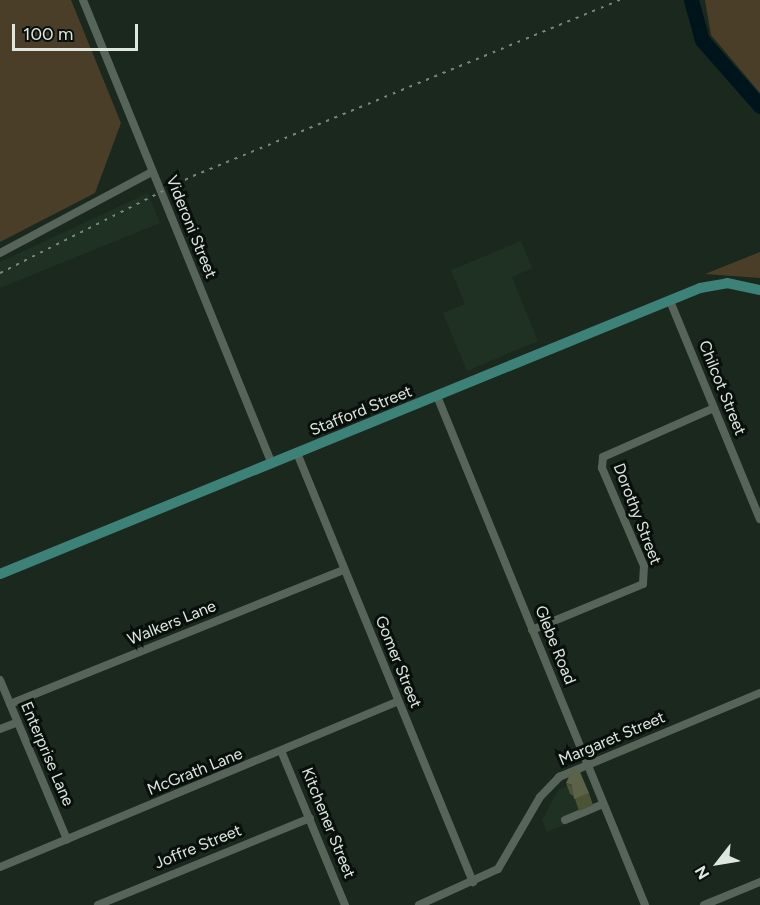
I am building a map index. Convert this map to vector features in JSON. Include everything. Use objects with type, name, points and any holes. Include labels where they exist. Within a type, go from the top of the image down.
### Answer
[{"type":"main road","name":"Stafford Street","points":[[0,574],[710,285],[735,284],[760,290]]},
{"type":"street","name":"Videroni Street","points":[[83,0],[272,464]]},
{"type":"street","points":[[0,253],[152,172]]},
{"type":"street","name":"Chilcot Street","points":[[670,301],[759,516]]},
{"type":"street","name":"Glebe Road","points":[[436,396],[645,905]]},
{"type":"street","name":"Dorothy Street","points":[[532,630],[643,584],[644,566],[602,460],[610,451],[714,408]]},
{"type":"street","name":"Gomer Street","points":[[297,453],[473,882]]},
{"type":"street","name":"Walkers Lane","points":[[10,704],[344,570]]},
{"type":"street","name":"Enterprise Lane","points":[[0,680],[67,839]]},
{"type":"street","name":"Margaret Street","points":[[419,905],[473,882],[505,862],[548,786],[587,764],[760,693]]},
{"type":"street","name":"McGrath Lane","points":[[0,867],[282,753],[398,701]]},
{"type":"street","points":[[0,729],[18,722]]},
{"type":"street","name":"Kitchener Street","points":[[282,753],[345,905]]},
{"type":"street","points":[[565,820],[603,804]]},
{"type":"street","name":"Joffre Street","points":[[98,905],[310,818]]},
{"type":"street","points":[[704,905],[760,882]]},
{"type":"shaded area","points":[[0,0],[71,0],[121,123],[95,193],[0,242]]},
{"type":"shaded area","points":[[705,0],[760,0],[760,93],[711,35]]},
{"type":"shaded area","points":[[148,193],[160,223],[0,288],[0,262]]},
{"type":"shaded area","points":[[521,241],[532,268],[512,277],[538,341],[467,371],[443,313],[465,304],[451,270]]},
{"type":"shaded area","points":[[760,252],[760,278],[705,274]]},
{"type":"shaded area","points":[[581,780],[594,813],[547,832],[542,820],[558,790]]},
{"type":"building","points":[[573,768],[580,772],[589,793],[574,799],[572,785],[566,783]]},
{"type":"waterway","points":[[691,0],[702,40],[760,106]]},
{"type":"railway","points":[[0,273],[193,176],[620,0]]}]
